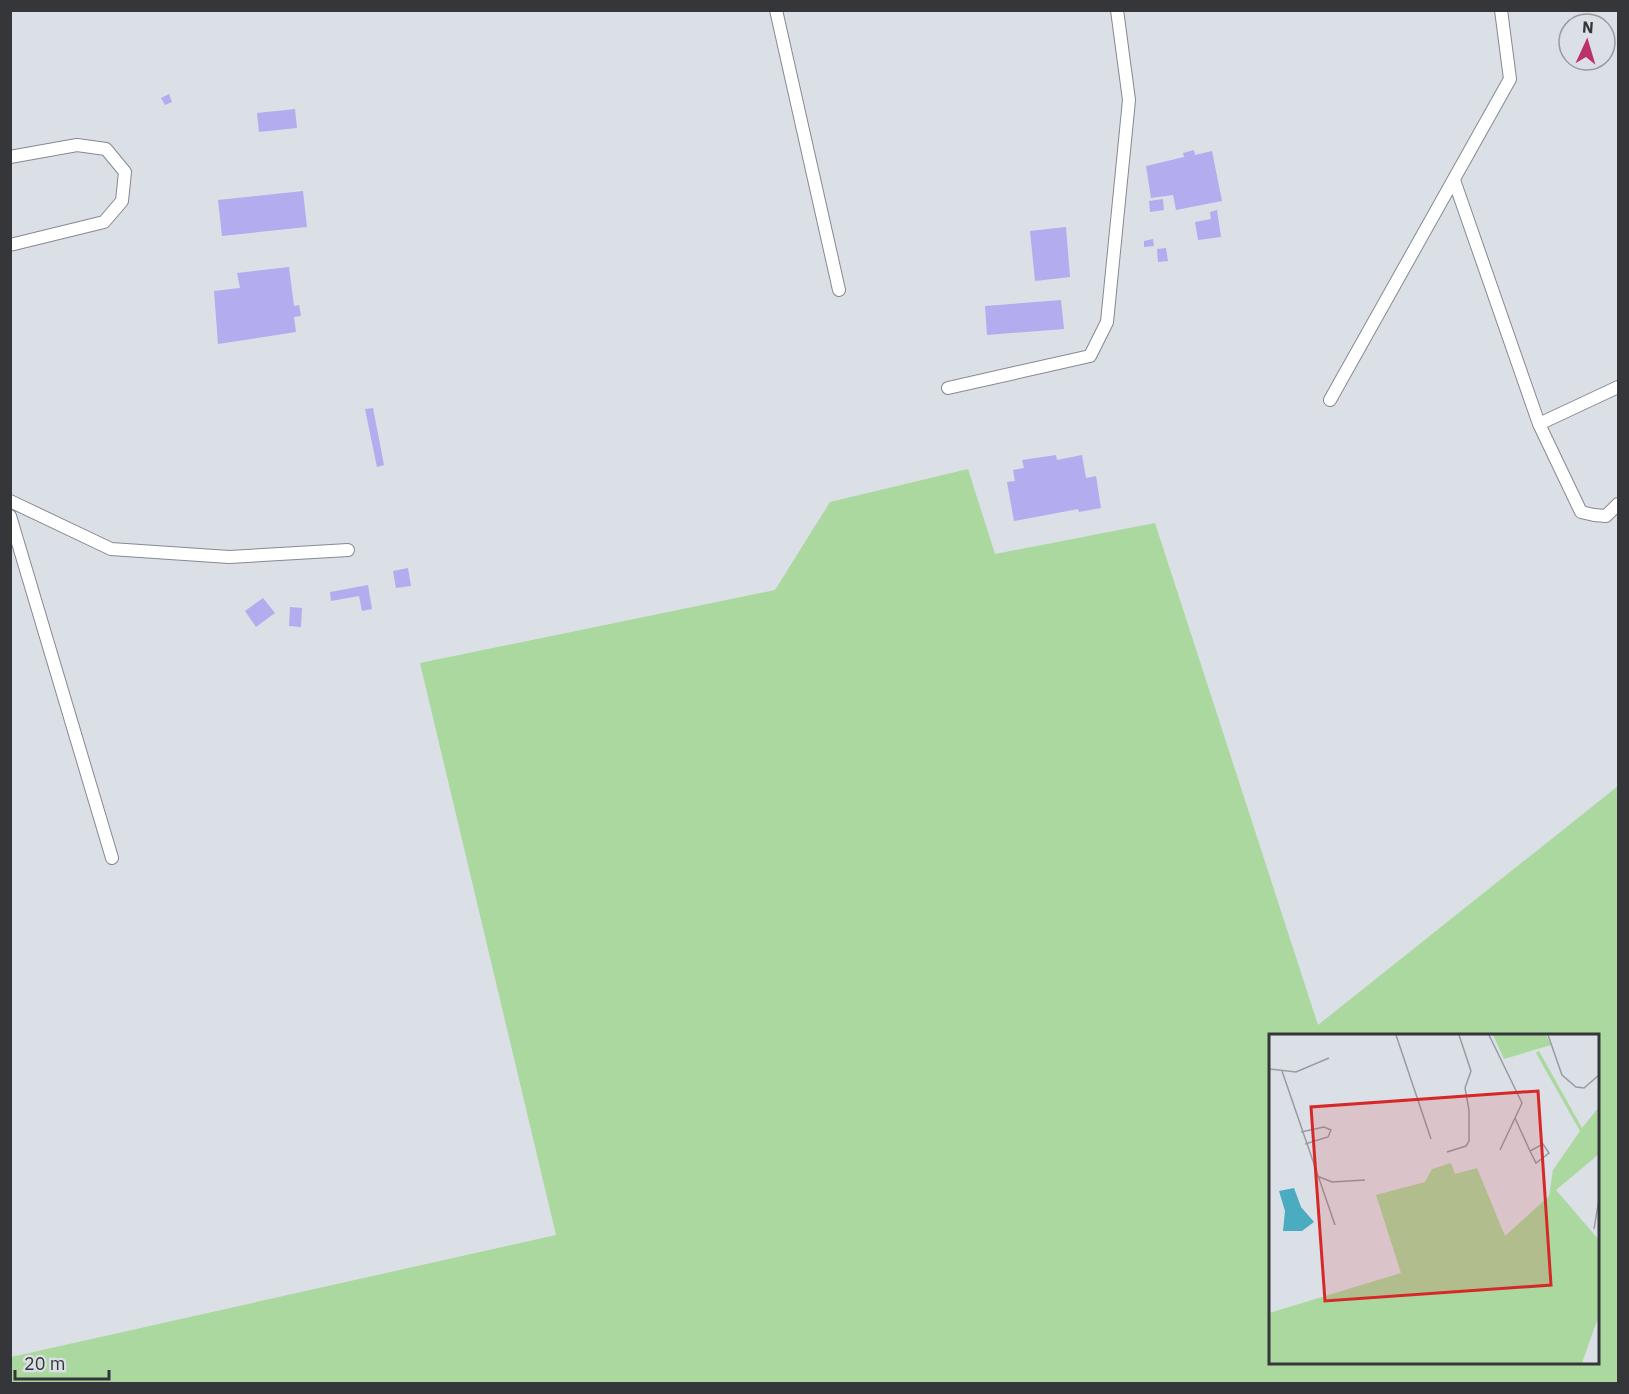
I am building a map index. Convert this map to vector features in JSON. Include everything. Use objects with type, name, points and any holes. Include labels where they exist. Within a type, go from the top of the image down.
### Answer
[{"type":"lane","points":[[776,10],[839,290]]},
{"type":"lane","points":[[948,388],[1090,356],[1107,322],[1129,100],[1117,10]]},
{"type":"lane","points":[[1330,400],[1510,79],[1501,10]]},
{"type":"lane","points":[[10,157],[77,146],[106,149],[125,172],[122,201],[104,222],[10,245]]},
{"type":"lane","points":[[1454,180],[1539,424],[1581,512],[1606,516],[1618,504]]},
{"type":"lane","points":[[1539,424],[1618,387]]},
{"type":"lane","points":[[10,501],[111,549],[229,557],[348,550]]},
{"type":"lane","points":[[10,516],[112,858]]},
{"type":"green space","points":[[968,469],[995,554],[1155,523],[1318,1025],[1618,786],[1618,1383],[11,1383],[11,1357],[556,1235],[420,663],[775,590],[830,502]]},
{"type":"building","points":[[169,94],[172,102],[165,105],[161,98]]},
{"type":"building","points":[[295,109],[297,128],[259,132],[257,113]]},
{"type":"building","points":[[1194,150],[1195,155],[1212,151],[1222,201],[1176,210],[1173,195],[1151,198],[1146,166],[1184,157],[1183,153]]},
{"type":"building","points":[[303,191],[307,227],[222,236],[218,200]]},
{"type":"building","points":[[1163,199],[1164,210],[1150,212],[1149,201]]},
{"type":"building","points":[[1217,210],[1221,237],[1198,240],[1195,222],[1211,219],[1210,212]]},
{"type":"building","points":[[1066,227],[1070,277],[1035,281],[1030,231]]},
{"type":"building","points":[[1153,239],[1154,246],[1144,247],[1144,241]]},
{"type":"building","points":[[1166,248],[1168,261],[1158,262],[1157,249]]},
{"type":"building","points":[[289,267],[294,306],[299,305],[301,316],[294,317],[296,332],[218,344],[214,291],[240,288],[237,273]]},
{"type":"building","points":[[1061,300],[1064,329],[987,335],[985,306]]},
{"type":"building","points":[[373,408],[384,465],[377,467],[365,409]]},
{"type":"building","points":[[1056,455],[1057,460],[1082,455],[1086,478],[1096,476],[1101,508],[1079,512],[1078,509],[1014,521],[1007,482],[1015,481],[1013,470],[1024,468],[1022,460]]},
{"type":"building","points":[[408,568],[411,586],[396,588],[393,571]]},
{"type":"building","points":[[368,585],[372,609],[362,611],[359,596],[331,601],[330,592]]},
{"type":"building","points":[[263,598],[275,613],[256,627],[245,611]]},
{"type":"building","points":[[290,607],[302,608],[301,627],[289,626]]}]
